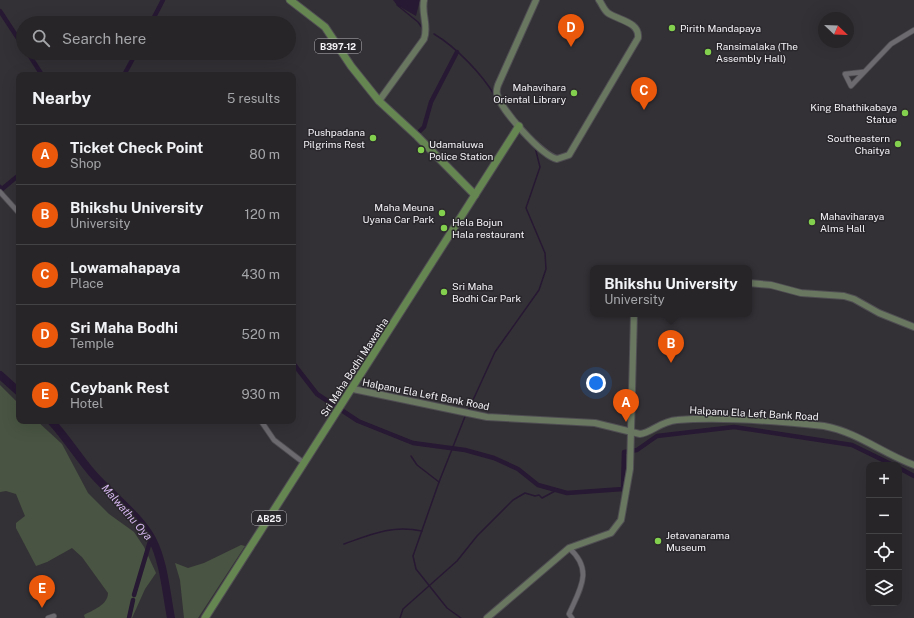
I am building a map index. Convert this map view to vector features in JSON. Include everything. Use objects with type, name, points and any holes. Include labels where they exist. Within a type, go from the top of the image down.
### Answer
[{"type":"main road","name":"B397-12","points":[[290,0],[328,30],[350,66],[379,101],[475,195]]},
{"type":"main road","points":[[379,101],[420,45],[426,30],[423,13],[424,0]]},
{"type":"main road","points":[[536,0],[496,89],[500,102],[519,126],[544,153],[552,158],[565,158],[573,149],[638,38],[638,32],[635,27],[609,13],[599,0]]},
{"type":"main road","name":"Sri Maha Bodhi Mawatha","points":[[205,617],[519,126]]},
{"type":"main road","points":[[752,284],[801,293],[844,296],[914,327]]},
{"type":"main road","points":[[487,618],[569,548],[611,533],[619,524],[626,498],[630,454],[634,317]]},
{"type":"main road","name":"Halpanu Ela Left Bank Road","points":[[352,389],[472,414],[510,419],[596,423],[613,426],[631,435],[644,433],[667,421],[698,418],[824,426],[839,429],[858,436],[914,465]]},
{"type":"street","points":[[863,72],[891,44],[914,30]]},
{"type":"street","points":[[0,192],[16,210]]},
{"type":"street","points":[[263,424],[274,440],[304,463]]},
{"type":"street","points":[[569,548],[580,560],[584,568],[583,582],[569,614],[572,618]]},
{"type":"street","points":[[48,618],[54,616]]},
{"type":"green space","points":[[0,385],[16,401],[16,424],[40,424],[62,444],[88,493],[109,514],[134,532],[144,547],[156,573],[145,589],[132,618],[85,618],[84,615],[96,609],[106,601],[108,593],[82,557],[72,548],[47,562],[36,566],[16,528],[16,523],[25,516],[16,494],[6,491],[0,492]]},
{"type":"green space","points":[[241,545],[245,546],[198,618],[184,618],[180,580],[175,563],[188,568],[204,563]]},
{"type":"shaded area","points":[[393,0],[420,0],[416,16],[397,5]]},
{"type":"waterway","points":[[155,16],[163,0]]},
{"type":"waterway","points":[[397,5],[418,22],[423,29]]},
{"type":"waterway","points":[[0,11],[16,35]]},
{"type":"waterway","points":[[434,34],[451,46],[468,62],[495,96]]},
{"type":"waterway","points":[[420,131],[424,127],[431,102],[457,52]]},
{"type":"waterway","points":[[32,60],[40,72]]},
{"type":"waterway","points":[[126,72],[132,60]]},
{"type":"waterway","points":[[507,117],[515,128]]},
{"type":"waterway","points":[[468,411],[495,352],[539,290],[546,269],[545,253],[526,208],[540,167],[535,147]]},
{"type":"waterway","points":[[0,187],[2,189],[16,177]]},
{"type":"waterway","points":[[296,367],[317,394],[358,421],[413,443],[465,450],[494,458],[518,469],[538,485],[567,493],[623,489],[624,452],[637,450],[657,436],[734,427],[852,445],[887,462]]},
{"type":"waterway","name":"Malwathu Oya","points":[[0,375],[16,389]]},
{"type":"waterway","points":[[461,618],[447,608],[416,569],[413,556],[439,482],[466,414]]},
{"type":"waterway","name":"Malwathu Oya","points":[[54,424],[92,473],[132,513],[152,539],[162,567],[171,618]]},
{"type":"waterway","points":[[411,456],[417,465],[439,482]]},
{"type":"waterway","points":[[902,470],[914,476]]},
{"type":"waterway","points":[[400,618],[403,609],[457,561],[477,536],[513,500],[525,493],[535,496],[539,495],[542,498],[557,490]]},
{"type":"waterway","points":[[344,544],[373,534],[391,530],[411,529],[422,531]]},
{"type":"waterway","points":[[134,595],[151,538]]},
{"type":"waterway","points":[[129,618],[133,600]]},
{"type":"place","name":"Pirith Mandapaya","points":[[672,28]]},
{"type":"place","name":"Sri Maha Bodhi","points":[[571,47]]},
{"type":"place","name":"Ransimalaka (The Assembly Hall)","points":[[708,52]]},
{"type":"place","name":"Mahavihara Oriental Library","points":[[574,93]]},
{"type":"place","name":"Lowamahapaya","points":[[644,110]]},
{"type":"place","name":"King Bhathikabaya Statue","points":[[905,113]]},
{"type":"place","name":"Pushpadana Pilgrims Rest","points":[[373,138]]},
{"type":"place","name":"Southeastern Chaitya","points":[[898,144]]},
{"type":"place","name":"Udamaluwa Police Station","points":[[421,150]]},
{"type":"place","name":"Maha Meuna Uyana Car Park","points":[[442,213]]},
{"type":"place","name":"Mahaviharaya Alms Hall","points":[[812,222]]},
{"type":"place","name":"Hela Bojun Hala restaurant","points":[[444,228]]},
{"type":"place","name":"Sri Maha Bodhi Car Park","points":[[444,292]]},
{"type":"place","name":"Bhikshu University","points":[[671,363]]},
{"type":"place","name":"Ticket Check Point","points":[[626,422]]},
{"type":"place","name":"Jetavanarama Museum","points":[[658,541]]},
{"type":"place","name":"Ceybank Rest","points":[[42,608]]}]
